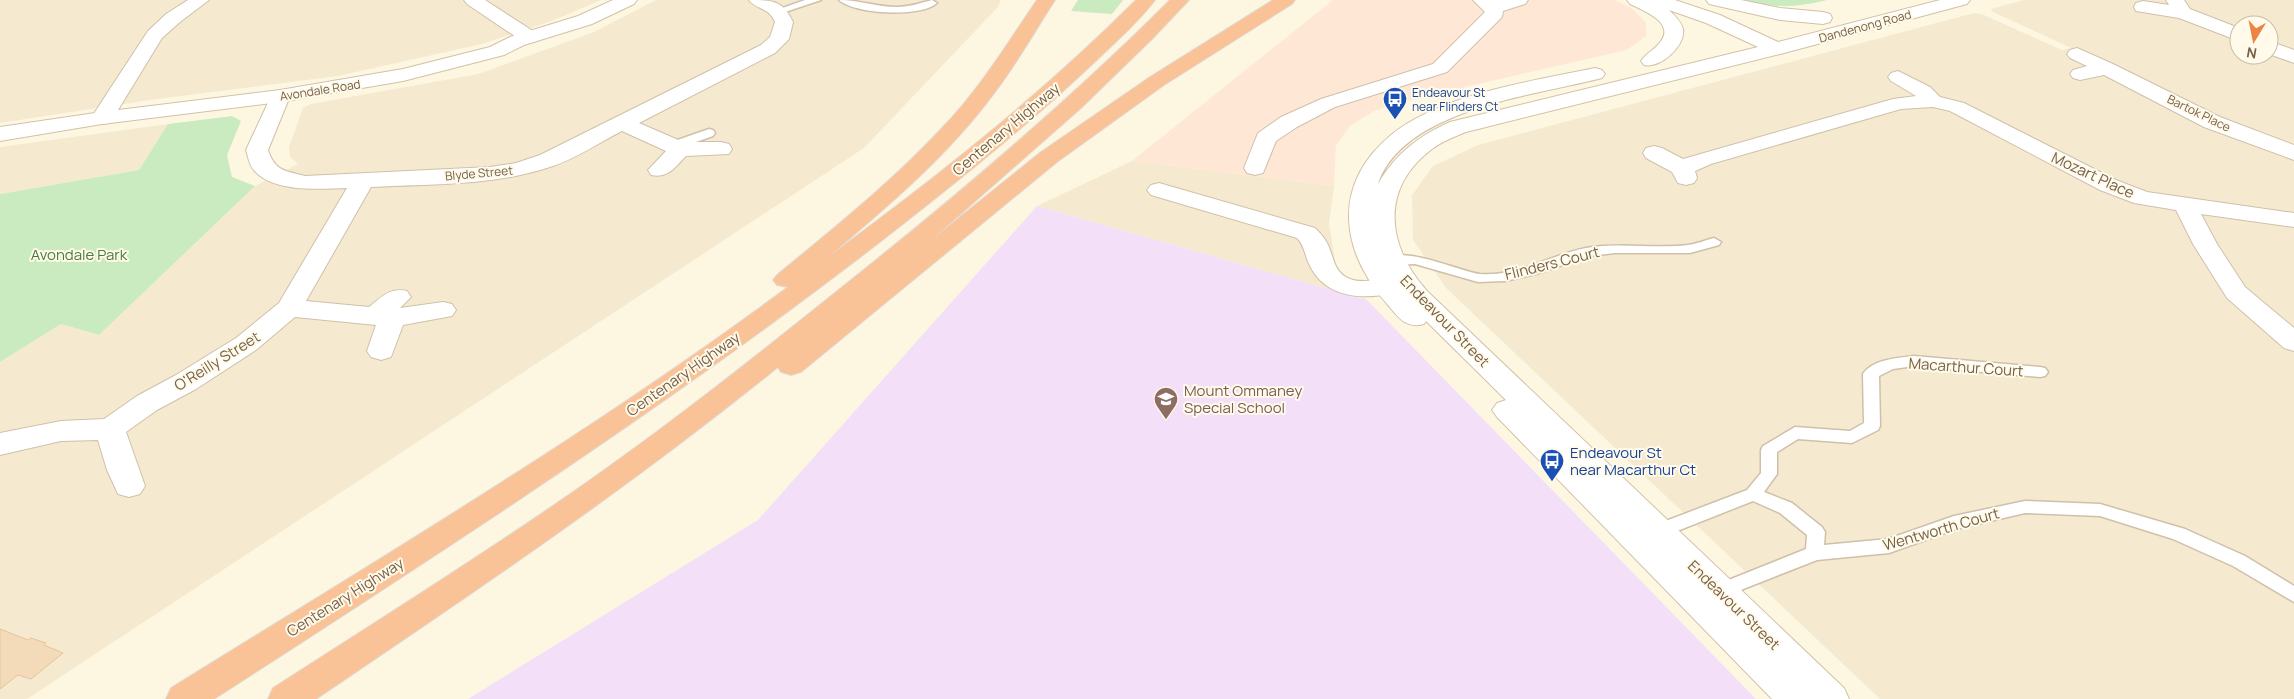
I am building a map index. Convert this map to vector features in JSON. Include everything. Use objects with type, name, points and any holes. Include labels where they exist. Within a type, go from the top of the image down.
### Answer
[{"type":"highway","points":[[749,328],[755,303],[878,203],[950,133],[987,89],[1046,0]]},
{"type":"highway","name":"Centenary Highway","points":[[184,699],[590,439],[799,293],[939,185],[1033,108],[1146,0]]},
{"type":"highway","name":"Centenary Highway","points":[[286,699],[434,603],[625,471],[732,391],[948,213],[1070,105],[1180,0]]},
{"type":"highway","points":[[625,471],[686,445],[843,326],[947,238],[1049,158],[1157,81],[1286,0]]},
{"type":"street","points":[[102,118],[155,35],[173,18],[200,0]]},
{"type":"street","points":[[473,0],[529,37]]},
{"type":"street","name":"Avondale Road","points":[[0,134],[102,118],[280,96],[403,75],[498,51],[529,37],[585,20],[628,0]]},
{"type":"street","points":[[758,0],[779,11]]},
{"type":"street","points":[[1255,168],[1266,138],[1289,122],[1328,103],[1440,68],[1495,14],[1488,4],[1519,0]]},
{"type":"street","points":[[1636,0],[1662,14],[1670,23],[1673,31],[1673,37],[1668,45],[1651,61]]},
{"type":"street","points":[[1657,0],[1768,40]]},
{"type":"street","points":[[1689,0],[1721,11],[1768,40]]},
{"type":"street","points":[[1715,0],[1780,14],[1824,18]]},
{"type":"street","name":"Dandenong Road","points":[[1768,40],[1824,18],[1897,0]]},
{"type":"street","name":"Dandenong Road","points":[[1768,40],[1962,0]]},
{"type":"street","points":[[2143,8],[2179,6],[2229,30]]},
{"type":"street","name":"Blyde Street","points":[[280,96],[257,150],[262,166],[275,176],[304,183],[490,174],[519,169],[548,160],[768,48],[779,39],[782,30],[784,22],[779,11]]},
{"type":"street","name":"Endeavour Street","points":[[1768,40],[1651,61],[1491,98],[1439,115],[1411,130],[1395,142],[1379,159],[1371,173],[1363,195],[1360,216],[1362,242],[1371,264],[1413,291],[1647,535],[1709,596],[1831,699]]},
{"type":"street","name":"Endeavour Street","points":[[1388,274],[1381,217],[1384,199],[1391,180],[1399,168],[1410,155],[1426,143],[1458,127],[1768,40]]},
{"type":"street","points":[[2279,51],[2294,57]]},
{"type":"street","name":"Bartok Place","points":[[2076,54],[2212,122],[2294,153]]},
{"type":"street","points":[[2080,74],[2106,68]]},
{"type":"street","name":"Mozart Place","points":[[1898,77],[1923,92],[1933,101]]},
{"type":"street","name":"Mozart Place","points":[[1654,152],[1684,173],[1703,160],[1900,103],[1933,101],[1957,106],[2108,185],[2142,198],[2185,206],[2294,220]]},
{"type":"street","points":[[622,122],[676,147],[715,141]]},
{"type":"street","points":[[659,170],[676,147]]},
{"type":"street","name":"O'Reilly Street","points":[[110,429],[147,403],[186,382],[246,344],[289,308],[363,180]]},
{"type":"street","points":[[1159,190],[1266,219],[1306,233],[1316,241],[1320,263],[1331,280],[1347,288],[1388,274]]},
{"type":"street","points":[[2185,206],[2204,244],[2236,292],[2294,342]]},
{"type":"street","points":[[289,308],[388,311],[443,310]]},
{"type":"street","points":[[381,351],[388,311]]},
{"type":"street","points":[[0,444],[61,431],[110,429],[122,470],[129,486]]},
{"type":"street","name":"Endeavour Street","points":[[1709,596],[1796,699]]},
{"type":"lane","points":[[779,11],[816,0]]},
{"type":"lane","points":[[844,0],[873,8],[913,14],[932,3]]},
{"type":"lane","name":"Flinders Court","points":[[1388,274],[1416,260],[1478,278],[1505,277],[1531,271],[1587,252],[1615,248],[1690,249],[1714,242]]},
{"type":"lane","name":"Macarthur Court","points":[[1647,535],[1753,494],[1769,474],[1769,450],[1795,433],[1852,437],[1872,426],[1871,374],[1890,364],[1914,361],[2040,372]]},
{"type":"lane","points":[[1753,494],[1786,508],[1816,532],[1815,553]]},
{"type":"lane","name":"Wentworth Court","points":[[1709,596],[1815,553],[1888,546],[1954,523],[2025,506],[2100,510],[2179,534],[2239,561],[2294,595]]},
{"type":"shaded area","points":[[0,0],[601,0],[552,21],[482,44],[338,76],[150,100],[0,123]]},
{"type":"shaded area","points":[[656,0],[1001,0],[998,7],[864,148],[27,699],[0,699],[0,362],[61,324],[99,335],[255,186],[298,164],[290,157],[289,147],[303,108],[311,104],[478,74],[594,32]]},
{"type":"shaded area","points":[[1333,0],[1615,0],[1631,8],[1646,22],[1646,36],[1627,50],[1417,98],[1374,111],[1350,126],[1336,145],[1334,186],[1132,161]]},
{"type":"shaded area","points":[[2024,0],[2294,0],[2294,699],[1880,699],[1446,288],[1413,240],[1412,195],[1433,166],[1478,145],[1974,13],[1984,15],[2062,50],[2071,48],[1993,12],[1991,9]]},
{"type":"shaded area","points":[[168,124],[139,170],[0,194],[0,147]]},
{"type":"shaded area","points":[[1132,161],[1334,186],[1329,224],[1336,265],[1367,300],[1037,206]]},
{"type":"shaded area","name":"Mount Ommaney Special School","points":[[1037,206],[1367,300],[1756,699],[468,699],[758,520]]},
{"type":"green space","points":[[1078,0],[1123,0],[1112,14],[1071,11]]},
{"type":"green space","points":[[1741,0],[1827,0],[1784,6]]},
{"type":"green space","name":"Avondale Park","points":[[232,116],[241,121],[227,155],[232,177],[255,186],[99,335],[61,324],[0,362],[0,194],[139,170],[168,124]]},
{"type":"building","points":[[0,629],[28,640],[31,638],[46,643],[44,645],[63,653],[31,679],[18,675],[0,689]]},
{"type":"place","name":"Endeavour St near Flinders Ct","points":[[1395,120]]},
{"type":"place","name":"Mount Ommaney Special School","points":[[1166,420]]},
{"type":"place","name":"Endeavour St near Macarthur Ct","points":[[1552,482]]}]
